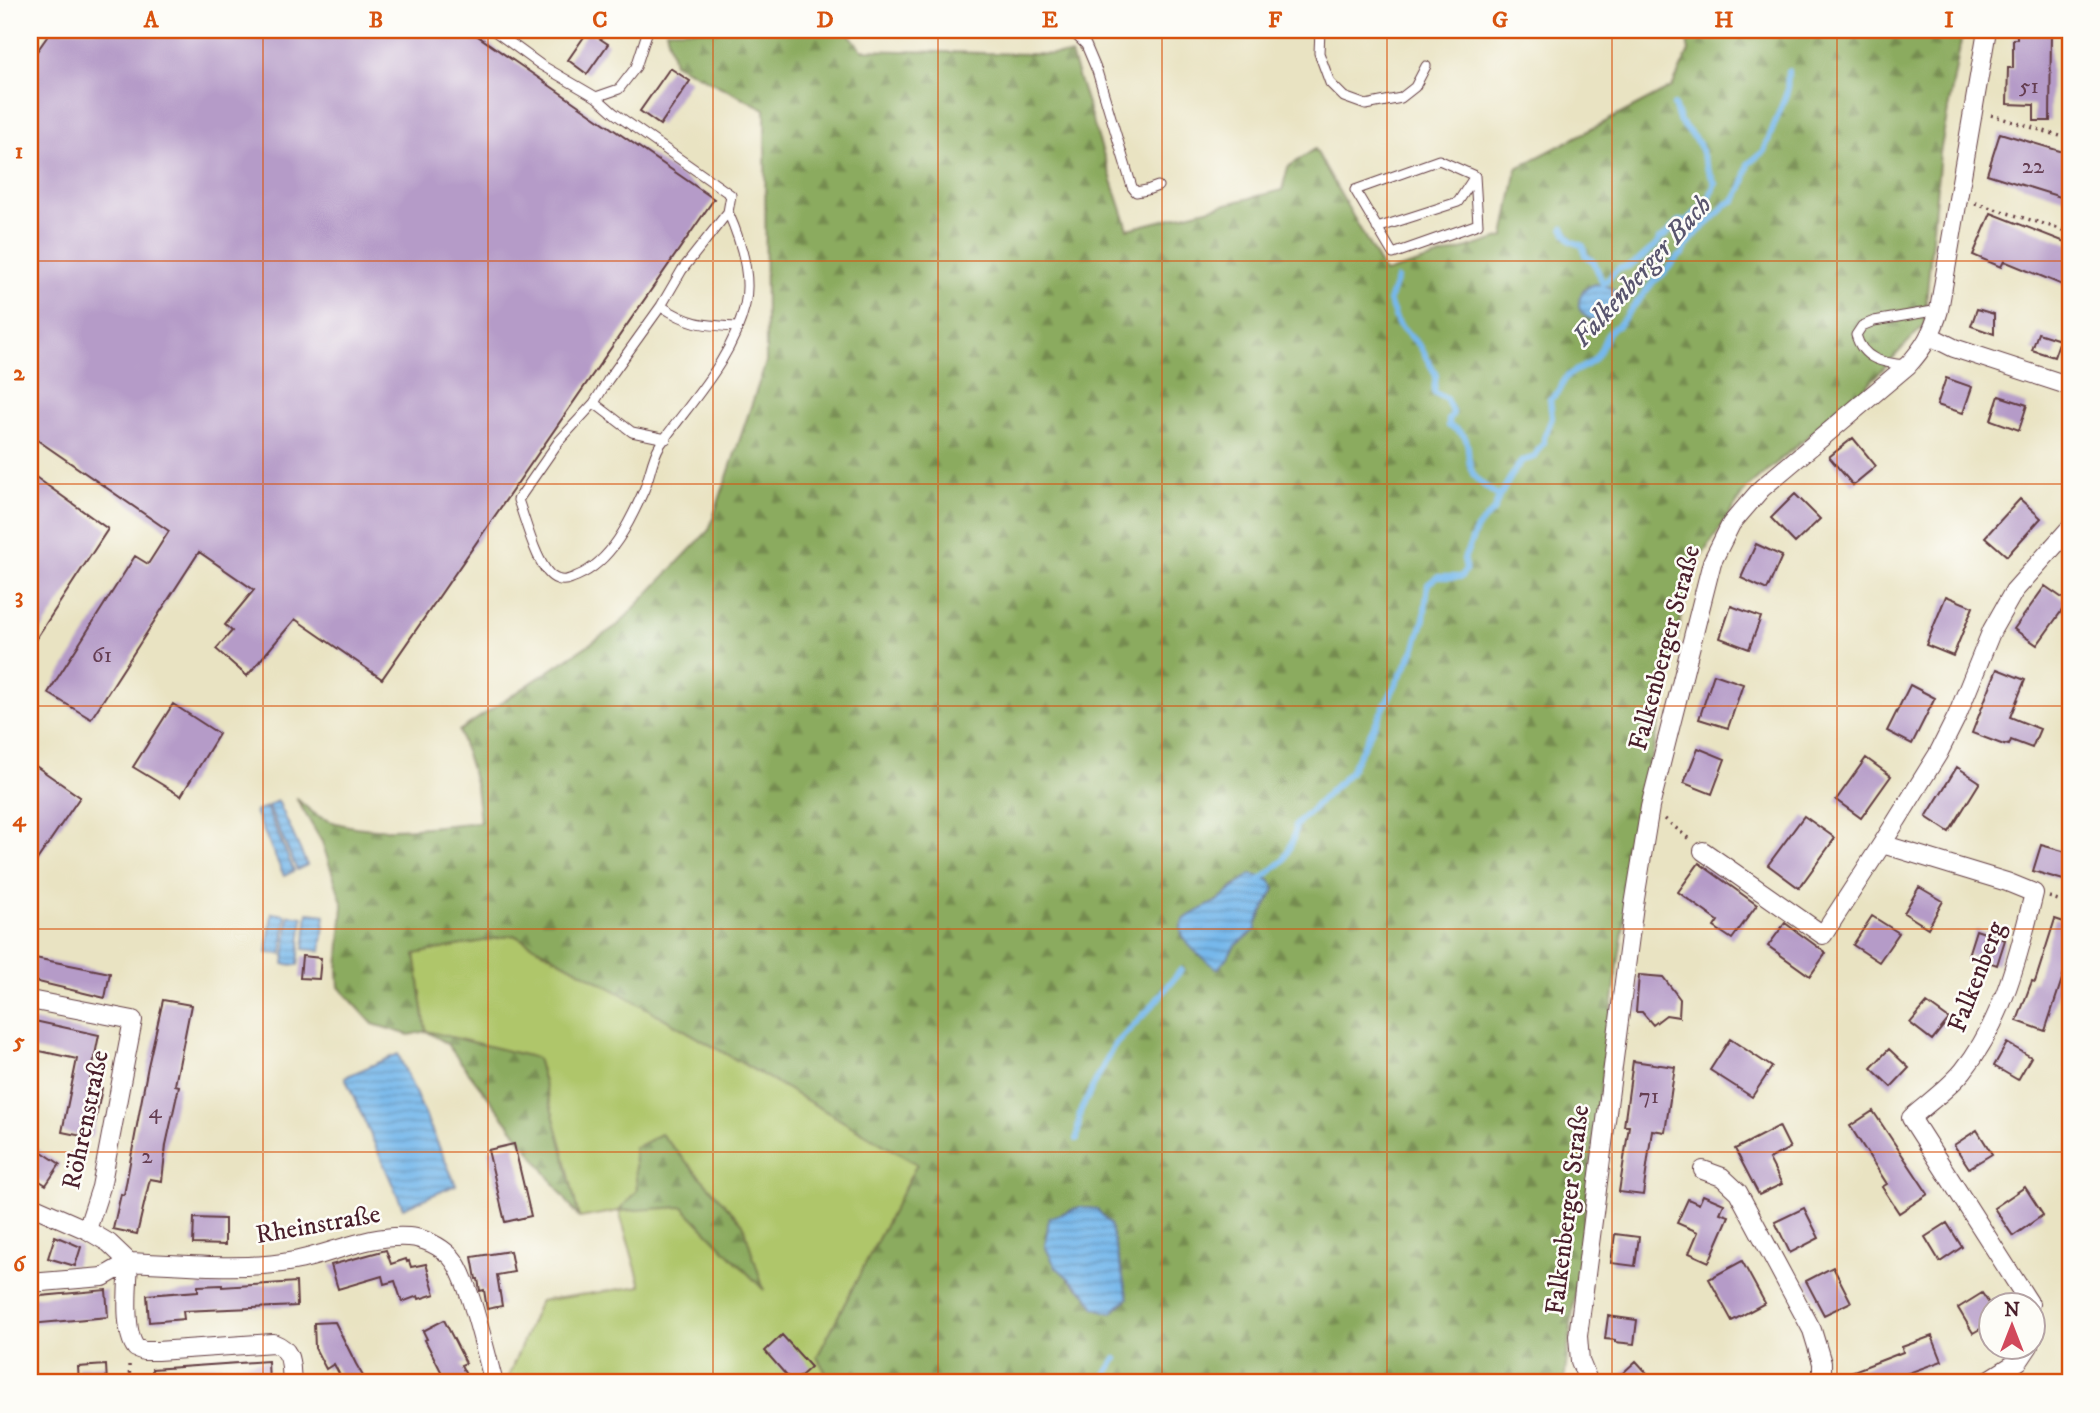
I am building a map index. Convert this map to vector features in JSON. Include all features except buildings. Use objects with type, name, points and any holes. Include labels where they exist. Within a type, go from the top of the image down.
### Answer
[{"type":"street","name":"Falkenberger Straße","points":[[1583,1379],[1578,1353],[1581,1313],[1634,905],[1650,807],[1712,562],[1726,532],[1742,508],[1908,365],[1930,336],[1940,310],[1987,30]]},
{"type":"street","points":[[1930,336],[1954,348],[2070,386]]},
{"type":"street","points":[[1703,851],[1823,935],[1938,754],[1957,716],[1992,630],[2014,591],[2070,528]]},
{"type":"street","name":"Falkenberg","points":[[1882,844],[2007,882],[2034,893],[2007,988],[1992,1026],[1961,1073],[1911,1118],[2021,1290]]},
{"type":"street","name":"Röhrenstraße","points":[[30,1000],[133,1020],[101,1187],[87,1230]]},
{"type":"street","points":[[1703,1170],[1722,1177],[1738,1192],[1812,1330],[1822,1363],[1822,1383]]},
{"type":"street","points":[[30,1205],[87,1230],[109,1243],[129,1262]]},
{"type":"street","name":"Rheinstraße","points":[[129,1262],[270,1264],[295,1261],[386,1237],[410,1237],[432,1242],[451,1257],[462,1273],[494,1383]]},
{"type":"street","points":[[30,1283],[103,1277],[129,1262]]},
{"type":"street","points":[[129,1262],[127,1292],[130,1338],[136,1348],[157,1351],[273,1343],[286,1349],[289,1355],[292,1383]]},
{"type":"street","points":[[1984,1383],[2019,1360]]},
{"type":"lane","points":[[493,30],[541,65],[596,97],[614,113],[732,195],[728,212],[682,270],[661,306],[594,403],[559,442],[518,500],[540,561],[549,575],[557,580],[567,581],[584,574],[611,550],[644,490],[659,448],[707,383],[733,340],[747,290],[738,234],[728,212]]},
{"type":"lane","points":[[596,97],[619,89],[636,67],[648,30]]},
{"type":"lane","points":[[1063,30],[1076,35],[1086,45],[1097,71],[1132,187],[1136,192],[1158,186]]},
{"type":"lane","points":[[1320,30],[1320,53],[1330,83],[1344,97],[1366,105],[1401,99],[1415,87],[1426,66]]},
{"type":"lane","points":[[1439,160],[1475,176],[1478,224],[1393,254],[1354,190],[1439,160]]},
{"type":"lane","points":[[1377,228],[1458,202],[1475,176]]},
{"type":"lane","points":[[661,306],[678,317],[702,326],[737,327]]},
{"type":"lane","points":[[1908,365],[1888,363],[1871,357],[1859,346],[1856,335],[1862,326],[1874,321],[1940,310]]},
{"type":"lane","points":[[594,403],[632,432],[666,439]]},
{"type":"path","points":[[1973,108],[2070,139]]},
{"type":"path","points":[[1959,198],[2070,232]]},
{"type":"path","points":[[1650,807],[1703,851]]},
{"type":"path","points":[[129,1365],[130,1383]]},
{"type":"green space","points":[[666,30],[846,30],[862,50],[1071,55],[1128,229],[1282,190],[1288,167],[1315,149],[1385,273],[1504,237],[1517,168],[1672,87],[1689,51],[1685,30],[1963,30],[1940,153],[1924,325],[1865,388],[1747,488],[1691,572],[1639,819],[1596,1119],[1564,1383],[1499,1383],[1488,1377],[1475,1383],[832,1383],[817,1357],[917,1164],[514,935],[415,954],[426,1031],[409,1035],[373,1024],[339,987],[343,905],[322,842],[296,798],[322,818],[359,828],[421,828],[480,822],[476,786],[459,731],[618,625],[709,530],[766,362],[765,109],[674,63]],"holes":[[[1236,885],[1275,889],[1256,924],[1256,930],[1236,945],[1218,968],[1200,956],[1184,920],[1220,899]],[[1080,1207],[1128,1298],[1111,1313],[1095,1308],[1086,1294],[1068,1279],[1049,1218]]]},
{"type":"green space","points":[[514,935],[917,1164],[817,1357],[832,1383],[501,1383],[500,1380],[508,1377],[540,1301],[641,1286],[619,1211],[579,1218],[537,1058],[426,1031],[415,954]],"holes":[[[634,1148],[763,1288],[683,1206],[620,1211],[637,1190]]]},
{"type":"green space","points":[[426,1031],[537,1058],[579,1218],[536,1159],[446,1043]]},
{"type":"green space","points":[[661,1134],[743,1224],[764,1290],[683,1207],[619,1211],[637,1190],[634,1148]]},
{"type":"water","points":[[1595,284],[1610,287],[1617,294],[1618,303],[1607,317],[1597,320],[1588,318],[1579,308],[1582,293]]},
{"type":"water","points":[[278,801],[307,865],[297,870],[268,806]]},
{"type":"water","points":[[266,807],[294,871],[284,876],[255,812]]},
{"type":"water","points":[[1251,874],[1270,880],[1275,889],[1256,924],[1256,930],[1236,945],[1218,969],[1192,948],[1182,933],[1181,926],[1184,920],[1217,901]]},
{"type":"water","points":[[272,913],[286,915],[282,954],[267,953]]},
{"type":"water","points":[[308,913],[325,915],[321,951],[304,949]]},
{"type":"water","points":[[289,915],[303,917],[298,965],[284,964]]},
{"type":"water","points":[[398,1054],[456,1185],[403,1208],[345,1077]]},
{"type":"water","points":[[1080,1207],[1097,1209],[1110,1224],[1128,1298],[1111,1313],[1095,1308],[1086,1294],[1055,1266],[1045,1246],[1049,1218]]},
{"type":"waterway","name":"Falkenberger Bach","points":[[1259,881],[1284,860],[1296,825],[1350,772],[1414,650],[1424,619],[1428,584],[1437,577],[1461,577],[1466,569],[1464,559],[1477,528],[1494,510],[1499,497],[1522,461],[1535,457],[1544,443],[1552,418],[1550,399],[1569,375],[1594,360],[1610,331],[1618,326],[1654,281],[1683,254],[1698,232],[1725,205],[1735,200],[1744,183],[1748,164],[1764,151],[1787,92],[1788,71]]},
{"type":"waterway","points":[[1674,105],[1679,120],[1699,144],[1715,183],[1709,199],[1686,222],[1686,244]]},
{"type":"waterway","points":[[1563,228],[1571,241],[1583,246],[1585,255],[1594,262],[1603,284],[1619,268],[1635,263],[1657,245],[1659,239],[1679,221],[1686,222]]},
{"type":"waterway","points":[[1397,279],[1389,301],[1398,324],[1420,346],[1436,375],[1434,392],[1446,399],[1453,413],[1449,426],[1466,440],[1473,474],[1499,497]]},
{"type":"waterway","name":"Falkenberger Bach","points":[[1077,1139],[1080,1112],[1113,1047],[1181,970]]},
{"type":"waterway","name":"Falkenberger Bach","points":[[1101,1383],[1116,1359]]}]
